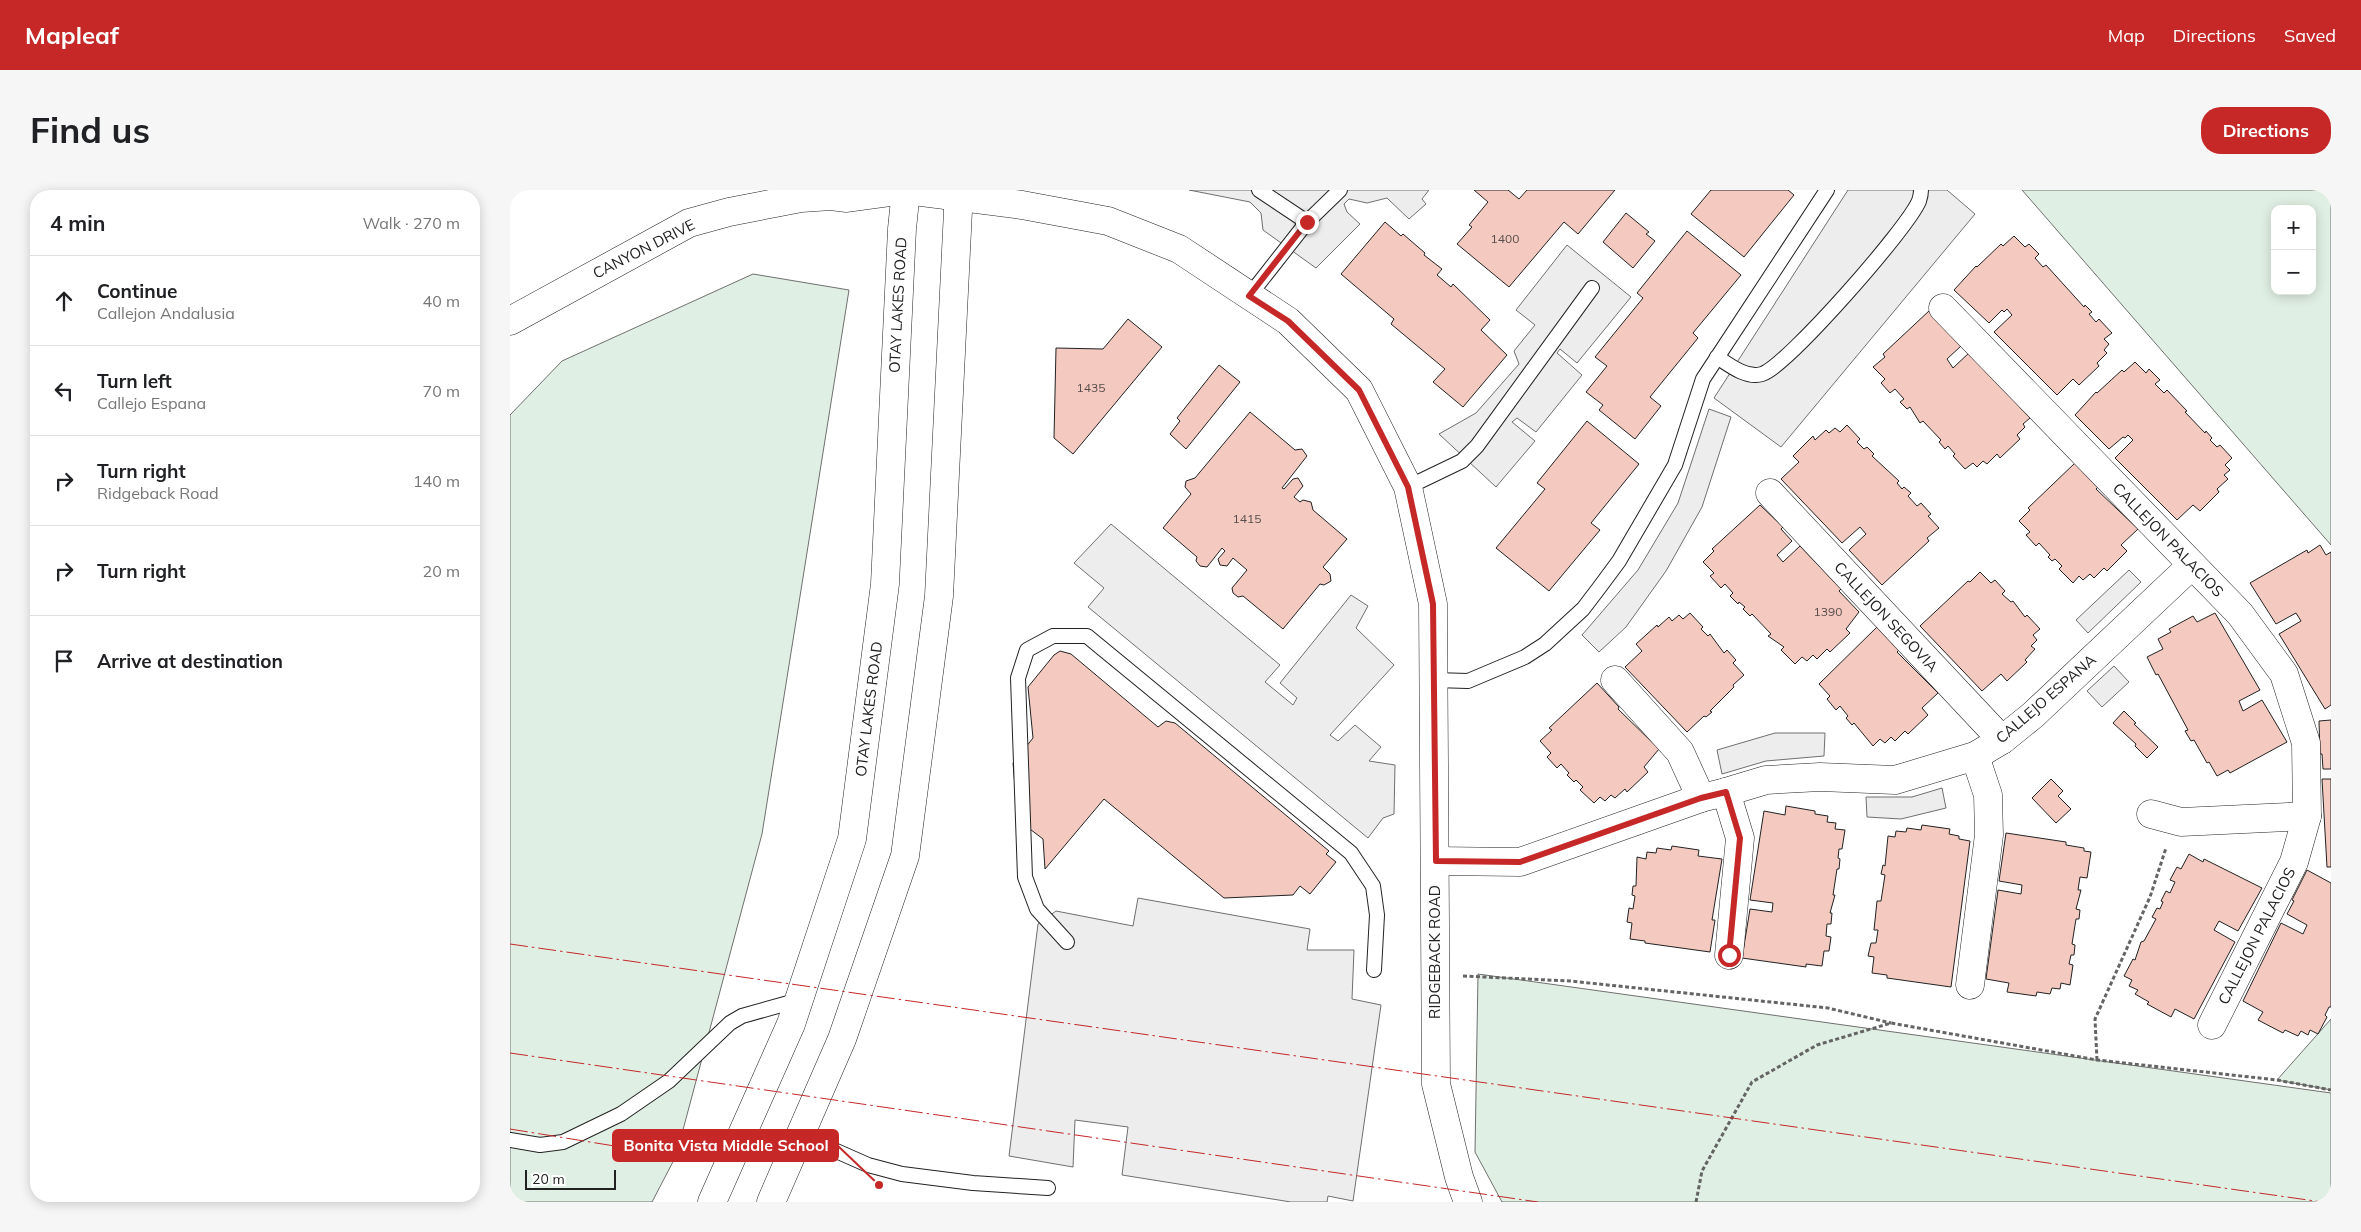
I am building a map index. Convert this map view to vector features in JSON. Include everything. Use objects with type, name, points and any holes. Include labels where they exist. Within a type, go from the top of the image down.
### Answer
[{"type":"street","name":"CANYON DRIVE","points":[[510,321],[689,223],[729,212],[801,198],[831,196],[847,198],[906,190],[959,193]]},
{"type":"street","name":"OTAY LAKES ROAD","points":[[712,1202],[791,1024],[853,829],[885,584],[902,229],[906,190]]},
{"type":"street","name":"RIDGEBACK ROAD","points":[[959,193],[1108,221],[1179,250],[1288,321],[1359,390],[1408,487],[1433,604],[1436,1084],[1459,1177],[1468,1202]]},
{"type":"street","points":[[771,1202],[842,1039],[905,856],[938,596],[959,193]]},
{"type":"street","name":"CALLEJON PALACIOS","points":[[1944,308],[2240,614],[2284,674],[2306,743],[2307,816],[2294,862],[2212,1025]]},
{"type":"street","name":"CALLEJON SEGOVIA","points":[[1770,494],[2002,740]]},
{"type":"street","name":"CALLEJO ESPANA","points":[[1436,861],[1520,862],[1713,795],[1766,780],[1820,777],[1894,780],[1975,756],[2002,740],[2033,714],[2192,565]]},
{"type":"street","points":[[1615,680],[1680,752],[1713,795],[1740,838],[1729,955]]},
{"type":"street","points":[[1970,985],[1989,835],[1988,795],[1975,756]]},
{"type":"street","points":[[2151,814],[2181,822],[2307,816]]},
{"type":"lane","points":[[1259,190],[1307,222]]},
{"type":"lane","points":[[1249,296],[1307,222],[1340,190]]},
{"type":"lane","points":[[1434,680],[1468,681],[1525,657],[1545,644],[1583,609],[1619,561],[1675,465],[1703,379],[1827,190]]},
{"type":"lane","points":[[1717,357],[1740,371],[1755,375],[1764,374],[1825,319],[1919,202],[1920,190]]},
{"type":"lane","points":[[1408,487],[1462,460],[1477,446],[1592,288]]},
{"type":"lane","points":[[1067,942],[1037,910],[1026,877],[1018,678],[1027,650],[1053,636],[1087,636],[1351,853],[1373,886],[1377,915],[1374,970]]},
{"type":"lane","points":[[510,1140],[540,1145],[562,1142],[621,1114],[669,1082],[730,1023],[742,1016],[799,1000]]},
{"type":"lane","points":[[800,1134],[868,1165],[902,1174],[973,1183],[1048,1188]]},
{"type":"path","points":[[2096,1060],[2095,1019],[2150,897],[2164,850],[2181,822]]},
{"type":"path","points":[[1435,975],[1570,981],[1828,1008],[1891,1024],[2096,1060],[2277,1080],[2331,1090]]},
{"type":"path","points":[[1696,1202],[1702,1171],[1752,1082],[1817,1045],[1891,1024]]},
{"type":"green space","points":[[2022,190],[2331,190],[2331,545]]},
{"type":"green space","points":[[753,274],[849,290],[762,834],[676,1156],[652,1202],[510,1202],[510,415],[562,361]]},
{"type":"green space","points":[[1478,974],[2331,1093],[2331,1202],[1502,1202],[1475,1152]]},
{"type":"green space","points":[[2331,1019],[2331,1090],[2277,1080]]},
{"type":"shaded area","points":[[1189,190],[1429,190],[1422,199],[1426,204],[1409,219],[1387,198],[1367,203],[1349,199],[1344,204],[1347,212],[1360,224],[1316,268],[1263,230],[1261,213],[1250,202]]},
{"type":"shaded area","points":[[1848,190],[1947,190],[1975,214],[1781,447],[1714,398]]},
{"type":"shaded area","points":[[1567,245],[1631,297],[1577,363],[1560,349],[1557,353],[1582,375],[1536,432],[1517,418],[1512,422],[1535,441],[1496,487],[1439,434],[1476,413],[1519,364],[1514,351],[1535,325],[1516,310]]},
{"type":"shaded area","points":[[1709,409],[1731,417],[1702,507],[1666,571],[1626,627],[1599,652],[1582,635],[1638,570],[1678,503]]},
{"type":"shaded area","points":[[1111,524],[1280,665],[1265,682],[1293,705],[1297,698],[1280,683],[1351,595],[1368,606],[1356,628],[1394,665],[1330,735],[1338,741],[1355,725],[1381,747],[1369,761],[1395,765],[1394,814],[1383,818],[1368,838],[1088,607],[1104,588],[1074,563]]},
{"type":"shaded area","points":[[2129,570],[2141,582],[2088,633],[2076,620]]},
{"type":"shaded area","points":[[2114,666],[2129,682],[2102,707],[2087,691]]},
{"type":"shaded area","points":[[1775,733],[1825,733],[1824,756],[1766,761],[1722,774],[1717,750]]},
{"type":"shaded area","points":[[1942,788],[1946,808],[1901,819],[1867,817],[1866,797],[1912,797]]},
{"type":"shaded area","points":[[1138,898],[1310,929],[1307,950],[1354,950],[1352,999],[1381,1005],[1353,1201],[1328,1196],[1327,1202],[1291,1202],[1122,1175],[1128,1127],[1075,1120],[1073,1167],[1009,1156],[1038,924],[1056,911],[1133,926]]},
{"type":"building","points":[[1474,190],[1508,190],[1519,199],[1527,190],[1615,190],[1578,234],[1564,222],[1509,287],[1457,244],[1472,227],[1469,225],[1488,202]]},
{"type":"building","points":[[1711,190],[1788,190],[1794,195],[1744,257],[1691,214]]},
{"type":"building","points":[[1626,213],[1649,232],[1646,234],[1655,241],[1633,268],[1603,242]]},
{"type":"building","points":[[1385,222],[1401,236],[1403,234],[1425,253],[1424,255],[1442,269],[1437,275],[1451,287],[1453,284],[1490,320],[1481,330],[1507,355],[1463,407],[1433,382],[1445,369],[1391,324],[1394,319],[1341,274]]},
{"type":"building","points":[[1687,231],[1741,275],[1693,333],[1698,338],[1650,397],[1661,406],[1635,439],[1599,410],[1603,405],[1586,392],[1607,366],[1595,357],[1643,298],[1637,293]]},
{"type":"building","points":[[2014,236],[2025,247],[2029,244],[2039,254],[2035,258],[2043,267],[2046,265],[2084,307],[2085,305],[2092,312],[2089,314],[2096,322],[2099,319],[2112,333],[2104,339],[2109,344],[2104,350],[2107,353],[2097,363],[2099,366],[2079,385],[2073,379],[2057,395],[1994,332],[2012,315],[2007,309],[2004,312],[2002,310],[1989,323],[1954,290],[1976,266],[2001,244],[2003,246]]},
{"type":"building","points":[[1930,310],[1961,346],[1947,359],[1953,368],[1970,352],[2030,418],[2023,424],[2025,427],[2017,435],[2020,439],[2000,458],[1997,454],[1987,464],[1983,461],[1977,467],[1973,463],[1965,469],[1953,456],[1955,454],[1948,446],[1945,449],[1939,442],[1941,440],[1923,421],[1920,423],[1910,407],[1907,409],[1900,402],[1904,399],[1895,389],[1890,393],[1881,383],[1885,379],[1873,367],[1885,357],[1883,354]]},
{"type":"building","points":[[1128,319],[1162,347],[1073,454],[1054,438],[1056,348],[1103,349]]},
{"type":"building","points":[[2135,362],[2146,373],[2149,369],[2160,380],[2155,384],[2164,393],[2167,390],[2205,433],[2206,431],[2212,438],[2210,440],[2217,447],[2220,445],[2232,458],[2225,465],[2230,470],[2224,475],[2228,479],[2217,489],[2219,492],[2200,511],[2193,505],[2177,520],[2115,458],[2133,440],[2128,435],[2109,449],[2075,415],[2096,392],[2122,370],[2124,372]]},
{"type":"building","points":[[1219,365],[1240,382],[1186,449],[1170,434],[1180,421],[1177,418]]},
{"type":"building","points":[[1250,412],[1295,450],[1302,449],[1307,456],[1282,488],[1284,489],[1293,479],[1298,478],[1303,486],[1294,497],[1300,502],[1303,500],[1311,502],[1313,510],[1347,539],[1323,567],[1330,574],[1331,581],[1324,585],[1320,584],[1283,629],[1243,596],[1238,597],[1233,593],[1232,588],[1247,570],[1233,558],[1227,566],[1220,565],[1218,559],[1225,551],[1222,548],[1207,567],[1200,566],[1196,561],[1197,557],[1163,528],[1191,494],[1185,487],[1186,481],[1195,478]]},
{"type":"building","points":[[1587,421],[1639,464],[1591,523],[1600,530],[1549,591],[1496,548],[1545,489],[1537,483]]},
{"type":"building","points":[[1847,425],[1860,439],[1857,442],[1864,449],[1867,447],[1874,454],[1872,456],[1899,481],[1897,483],[1902,489],[1904,487],[1911,493],[1908,496],[1917,506],[1921,503],[1931,514],[1928,516],[1939,528],[1927,538],[1929,541],[1882,585],[1849,550],[1866,534],[1860,527],[1842,543],[1781,479],[1799,462],[1793,456],[1813,436],[1815,440],[1826,430],[1829,433],[1835,428],[1840,432]]},
{"type":"building","points":[[2075,463],[2098,487],[2096,489],[2138,529],[2121,545],[2127,551],[2107,571],[2104,568],[2094,578],[2090,574],[2083,580],[2079,576],[2073,583],[2059,569],[2062,566],[2055,559],[2052,561],[2048,557],[2050,555],[2039,543],[2036,546],[2026,535],[2030,532],[2019,521],[2030,510],[2028,508]]},
{"type":"building","points":[[1760,505],[1783,527],[1781,529],[1792,541],[1777,555],[1783,562],[1800,546],[1841,589],[1839,591],[1859,612],[1846,629],[1850,633],[1830,652],[1827,649],[1817,659],[1813,655],[1807,661],[1802,657],[1795,664],[1781,650],[1784,647],[1768,636],[1771,634],[1752,614],[1750,616],[1743,609],[1745,607],[1739,602],[1738,604],[1730,596],[1733,593],[1725,584],[1721,588],[1710,576],[1714,573],[1703,562],[1714,551],[1712,549]]},
{"type":"building","points":[[2320,545],[2326,555],[2331,552],[2331,705],[2325,709],[2279,634],[2301,621],[2296,613],[2276,624],[2250,583],[2307,550],[2308,553]]},
{"type":"building","points":[[1980,572],[1991,583],[1995,580],[2005,591],[2002,594],[2011,602],[2013,601],[2025,617],[2027,615],[2040,629],[2033,635],[2037,640],[2031,646],[2035,649],[2025,660],[2027,662],[2007,681],[2001,674],[1982,691],[1920,626]]},
{"type":"building","points":[[1690,613],[1703,627],[1701,629],[1708,636],[1710,634],[1724,653],[1727,650],[1736,660],[1733,663],[1744,675],[1710,711],[1712,712],[1706,717],[1704,716],[1687,732],[1625,667],[1642,651],[1636,644],[1657,625],[1658,627],[1669,617],[1672,621],[1679,615],[1683,619]]},
{"type":"building","points":[[2215,613],[2260,690],[2239,701],[2243,711],[2262,700],[2287,742],[2230,773],[2228,770],[2217,776],[2194,740],[2191,741],[2185,731],[2188,730],[2147,657],[2163,649],[2158,639],[2171,632],[2169,629],[2193,616],[2197,622]]},
{"type":"building","points":[[1877,627],[1899,650],[1897,652],[1938,693],[1922,708],[1928,715],[1908,734],[1905,731],[1895,741],[1891,737],[1885,743],[1880,739],[1873,746],[1854,723],[1852,725],[1846,718],[1848,716],[1840,706],[1836,710],[1827,699],[1830,696],[1819,684]]},
{"type":"building","points":[[1060,651],[1071,654],[1158,727],[1166,721],[1175,723],[1329,851],[1326,854],[1336,862],[1310,894],[1300,886],[1293,895],[1224,898],[1104,799],[1045,869],[1043,839],[1018,820],[1013,763],[1033,738],[1028,687],[1054,655]]},
{"type":"building","points":[[1597,683],[1619,707],[1618,709],[1659,749],[1644,767],[1648,772],[1627,792],[1625,789],[1615,798],[1611,795],[1605,801],[1600,797],[1594,803],[1580,790],[1583,787],[1567,775],[1569,773],[1561,764],[1557,768],[1547,757],[1551,753],[1540,741],[1552,730],[1549,728]]},
{"type":"building","points":[[2124,711],[2136,723],[2134,724],[2158,747],[2147,758],[2135,746],[2136,744],[2113,723]]},
{"type":"building","points":[[2331,720],[2331,769],[2323,769],[2322,754],[2320,754],[2319,721]]},
{"type":"building","points":[[2051,779],[2063,791],[2058,796],[2071,809],[2056,823],[2032,798]]},
{"type":"building","points":[[2322,779],[2331,779],[2331,867],[2327,867]]},
{"type":"building","points":[[1786,806],[1815,811],[1815,814],[1828,816],[1827,822],[1836,823],[1835,829],[1845,830],[1842,849],[1839,849],[1839,869],[1837,869],[1833,895],[1835,895],[1830,913],[1832,913],[1831,924],[1827,924],[1826,936],[1831,937],[1829,951],[1824,951],[1822,966],[1806,964],[1806,967],[1742,958],[1750,909],[1772,912],[1773,903],[1750,900],[1764,811],[1785,815]]},
{"type":"building","points":[[1922,825],[1950,829],[1949,834],[1959,836],[1959,839],[1970,841],[1951,987],[1887,978],[1887,975],[1872,973],[1874,957],[1868,956],[1871,943],[1876,943],[1878,930],[1874,930],[1877,901],[1881,901],[1885,875],[1881,874],[1883,865],[1885,866],[1888,836],[1895,837],[1896,831],[1906,832],[1907,828],[1921,830]]},
{"type":"building","points":[[2006,833],[2066,842],[2066,845],[2084,848],[2084,851],[2091,852],[2087,878],[2080,877],[2078,890],[2081,890],[2076,909],[2080,910],[2079,919],[2076,919],[2072,944],[2075,945],[2074,955],[2071,955],[2069,964],[2073,965],[2070,985],[2061,983],[2060,989],[2052,988],[2050,994],[2037,992],[2036,996],[2007,992],[2009,983],[1986,979],[1998,890],[2021,894],[2022,885],[1999,881]]},
{"type":"building","points":[[1672,846],[1699,850],[1698,856],[1722,859],[1712,920],[1715,920],[1710,952],[1645,943],[1645,941],[1630,939],[1632,923],[1627,922],[1629,908],[1633,909],[1635,896],[1632,895],[1633,886],[1636,886],[1637,857],[1646,859],[1647,852],[1656,853],[1657,848],[1671,850]]},
{"type":"building","points":[[2189,854],[2203,862],[2204,859],[2262,888],[2238,931],[2219,921],[2214,930],[2235,942],[2194,1019],[2175,1009],[2171,1017],[2147,1004],[2149,1002],[2135,994],[2138,990],[2129,986],[2132,980],[2124,976],[2133,959],[2135,960],[2141,942],[2144,941],[2156,919],[2152,917],[2157,908],[2160,909],[2163,902],[2161,901],[2166,891],[2170,893],[2175,882],[2170,880],[2177,867],[2181,869]]},
{"type":"building","points":[[2307,870],[2331,883],[2331,1007],[2329,1007],[2325,1015],[2327,1017],[2318,1034],[2310,1030],[2308,1035],[2301,1031],[2298,1036],[2285,1030],[2283,1033],[2258,1020],[2263,1012],[2243,1001],[2281,923],[2303,934],[2307,925],[2287,914]]},
{"type":"power","points":[[510,944],[2322,1202]]},
{"type":"power","points":[[510,1053],[1538,1202]]},
{"type":"power","points":[[510,1129],[676,1156]]},
{"type":"place","name":"Bonita Vista Middle School","points":[[879,1185]]},
{"type":"route","points":[[1307,222],[1249,296],[1288,321],[1359,390],[1408,487],[1433,604],[1436,861],[1520,862],[1665,810],[1726,792],[1740,838],[1729,955]]}]
